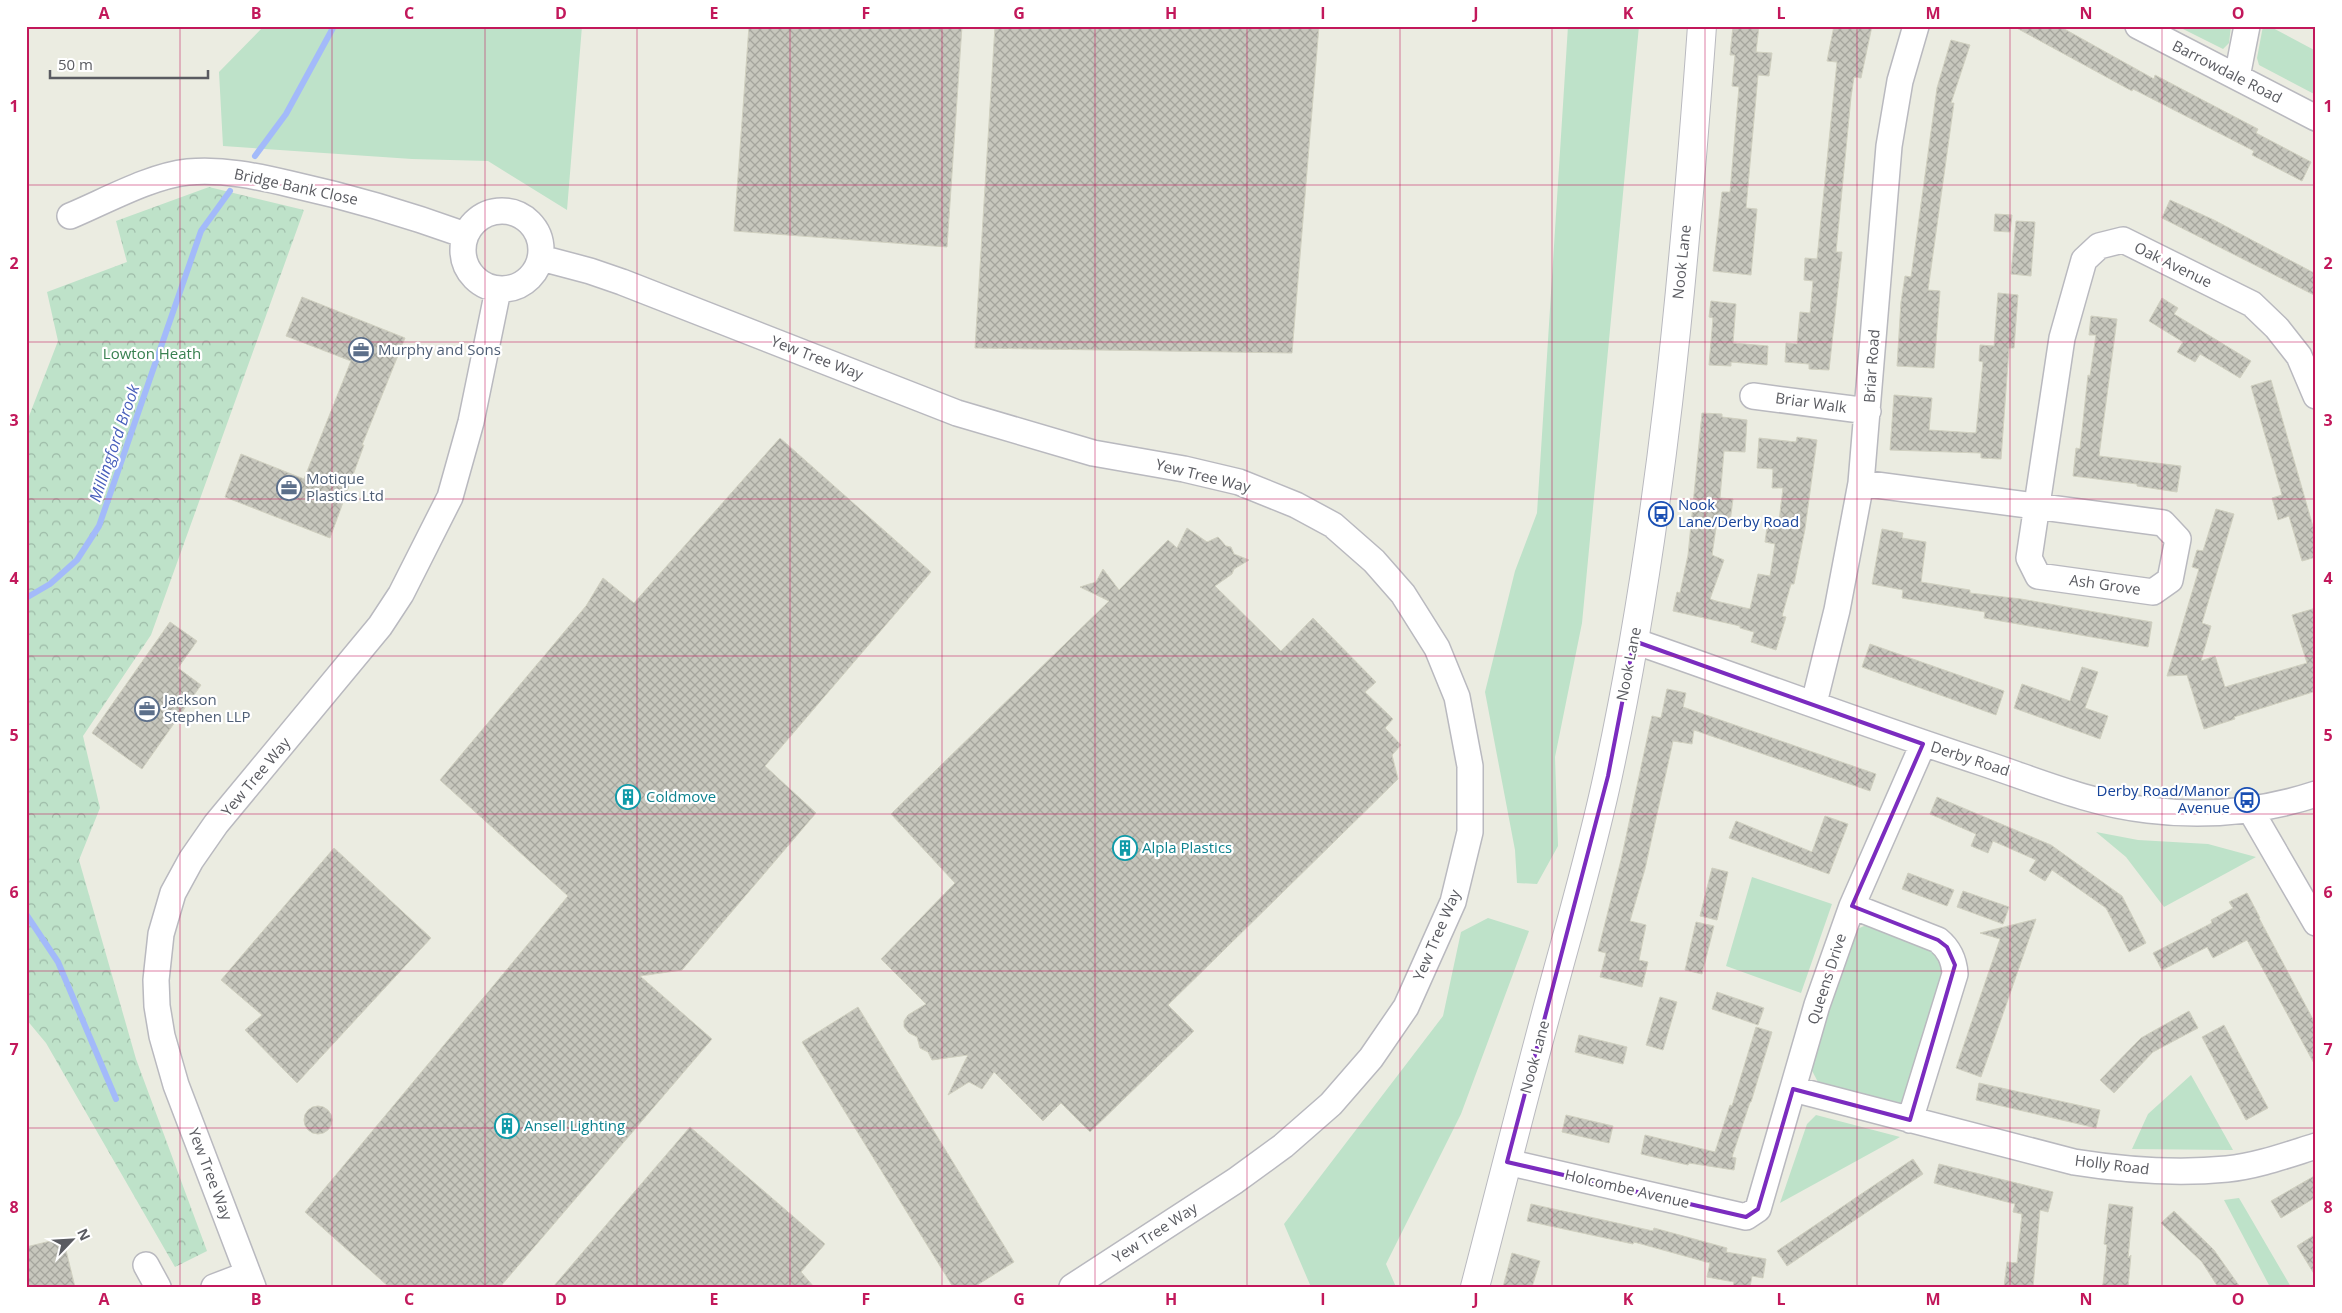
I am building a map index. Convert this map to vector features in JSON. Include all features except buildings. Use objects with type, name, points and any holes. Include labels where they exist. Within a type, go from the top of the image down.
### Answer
[{"type":"street","name":"Nook Lane","points":[[1475,1287],[1608,776],[1634,641],[1654,517],[1670,389],[1693,151],[1702,26]]},
{"type":"street","name":"Briar Road","points":[[1814,704],[1837,610],[1861,482],[1889,146],[1900,81],[1916,26]]},
{"type":"street","name":"Barrowdale Road","points":[[2138,26],[2316,118]]},
{"type":"street","points":[[2237,77],[2247,26]]},
{"type":"street","name":"Bridge Bank Close","points":[[70,216],[158,180],[186,172],[216,171],[245,174],[333,193],[465,234]]},
{"type":"street","points":[[495,211],[509,211],[521,215],[531,223],[538,233],[541,258],[533,274],[520,285],[498,290],[480,283],[467,270],[463,259],[462,246],[465,234],[472,223],[483,215],[495,211]]},
{"type":"street","name":"Oak Avenue","points":[[2036,505],[2064,329],[2084,260],[2098,246],[2123,240],[2252,304],[2278,328],[2299,356],[2316,396]]},
{"type":"street","name":"Yew Tree Way","points":[[541,258],[622,282],[957,413],[1093,453],[1184,469],[1238,482],[1296,504],[1333,525],[1374,561],[1403,594],[1437,648],[1457,696],[1470,766],[1470,832],[1453,902],[1406,1007],[1371,1058],[1331,1104],[1283,1146],[1235,1181],[1072,1287]]},
{"type":"street","name":"Yew Tree Way","points":[[250,1280],[176,1085],[162,1036],[157,1006],[156,980],[161,934],[173,894],[190,860],[216,824],[380,626],[405,586],[450,497],[471,422],[498,290]]},
{"type":"street","name":"Briar Walk","points":[[1753,396],[1868,411]]},
{"type":"street","name":"Ash Grove","points":[[1861,482],[2036,505],[2163,523],[2178,539],[2170,580],[2153,592],[2038,576],[2029,558],[2036,505]]},
{"type":"street","name":"Derby Road","points":[[1634,641],[1923,744],[2082,796],[2118,805],[2148,810],[2215,813],[2252,811],[2316,794]]},
{"type":"street","name":"Queens Drive","points":[[1746,1217],[1758,1209],[1817,1005],[1852,906],[1923,744]]},
{"type":"street","points":[[2252,811],[2316,923]]},
{"type":"street","points":[[1852,906],[1938,940],[1947,947],[1955,965],[1953,982],[1910,1120]]},
{"type":"street","name":"Holly Road","points":[[1793,1089],[2074,1162],[2119,1169],[2227,1169],[2254,1164],[2316,1146]]},
{"type":"street","name":"Holcombe Avenue","points":[[1507,1162],[1746,1217]]},
{"type":"street","points":[[146,1265],[158,1287]]},
{"type":"street","points":[[214,1287],[250,1280]]},
{"type":"highlighted area","points":[[1634,641],[1923,744],[1852,906],[1938,940],[1947,947],[1955,965],[1910,1120],[1793,1089],[1758,1209],[1746,1217],[1507,1162],[1608,776]]},
{"type":"green space","points":[[264,26],[582,26],[567,210],[488,161],[412,159],[223,146],[219,72]]},
{"type":"green space","points":[[1568,26],[1639,26],[1582,623],[1555,757],[1558,846],[1537,884],[1517,883],[1515,850],[1485,692],[1515,571],[1537,513]]},
{"type":"green space","points":[[2177,26],[2231,26],[2229,43],[2223,49]]},
{"type":"green space","points":[[2263,26],[2269,26],[2316,51],[2316,95],[2259,65],[2257,58]]},
{"type":"green space","name":"Lowton Heath","points":[[209,187],[304,210],[151,635],[83,736],[100,808],[79,860],[136,1059],[207,1251],[175,1267],[46,1043],[26,1019],[26,424],[58,341],[47,292],[127,262],[116,221]]},
{"type":"green space","points":[[2096,832],[2138,840],[2208,844],[2256,857],[2164,907],[2126,857]]},
{"type":"green space","points":[[1752,877],[1832,904],[1801,993],[1726,966]]},
{"type":"green space","points":[[1488,918],[1529,931],[1461,1114],[1386,1264],[1396,1287],[1311,1287],[1284,1224],[1443,1016],[1461,932]]},
{"type":"green space","points":[[1873,922],[1937,947],[1946,965],[1908,1099],[1892,1107],[1819,1084],[1809,1065],[1855,930]]},
{"type":"green space","points":[[2191,1075],[2233,1150],[2132,1149],[2148,1114]]},
{"type":"green space","points":[[1816,1115],[1900,1137],[1780,1203],[1807,1124]]},
{"type":"green space","points":[[2239,1198],[2291,1287],[2270,1287],[2224,1200]]},
{"type":"waterway","name":"Millingford Brook","points":[[255,156],[286,114],[334,26]]},
{"type":"waterway","name":"Millingford Brook","points":[[26,598],[50,584],[77,560],[99,526],[201,231],[230,191]]},
{"type":"waterway","points":[[26,914],[58,962],[116,1099]]},
{"type":"place","name":"Murphy and Sons","points":[[361,350]]},
{"type":"place","name":"Motique Plastics Ltd","points":[[289,488]]},
{"type":"place","name":"Nook Lane/Derby Road","points":[[1661,514]]},
{"type":"place","name":"Jackson Stephen LLP","points":[[147,709]]},
{"type":"place","name":"Coldmove","points":[[628,797]]},
{"type":"place","name":"Derby Road/Manor Avenue","points":[[2247,800]]},
{"type":"place","name":"Alpla Plastics","points":[[1125,848]]},
{"type":"place","name":"Ansell Lighting","points":[[507,1126]]}]
